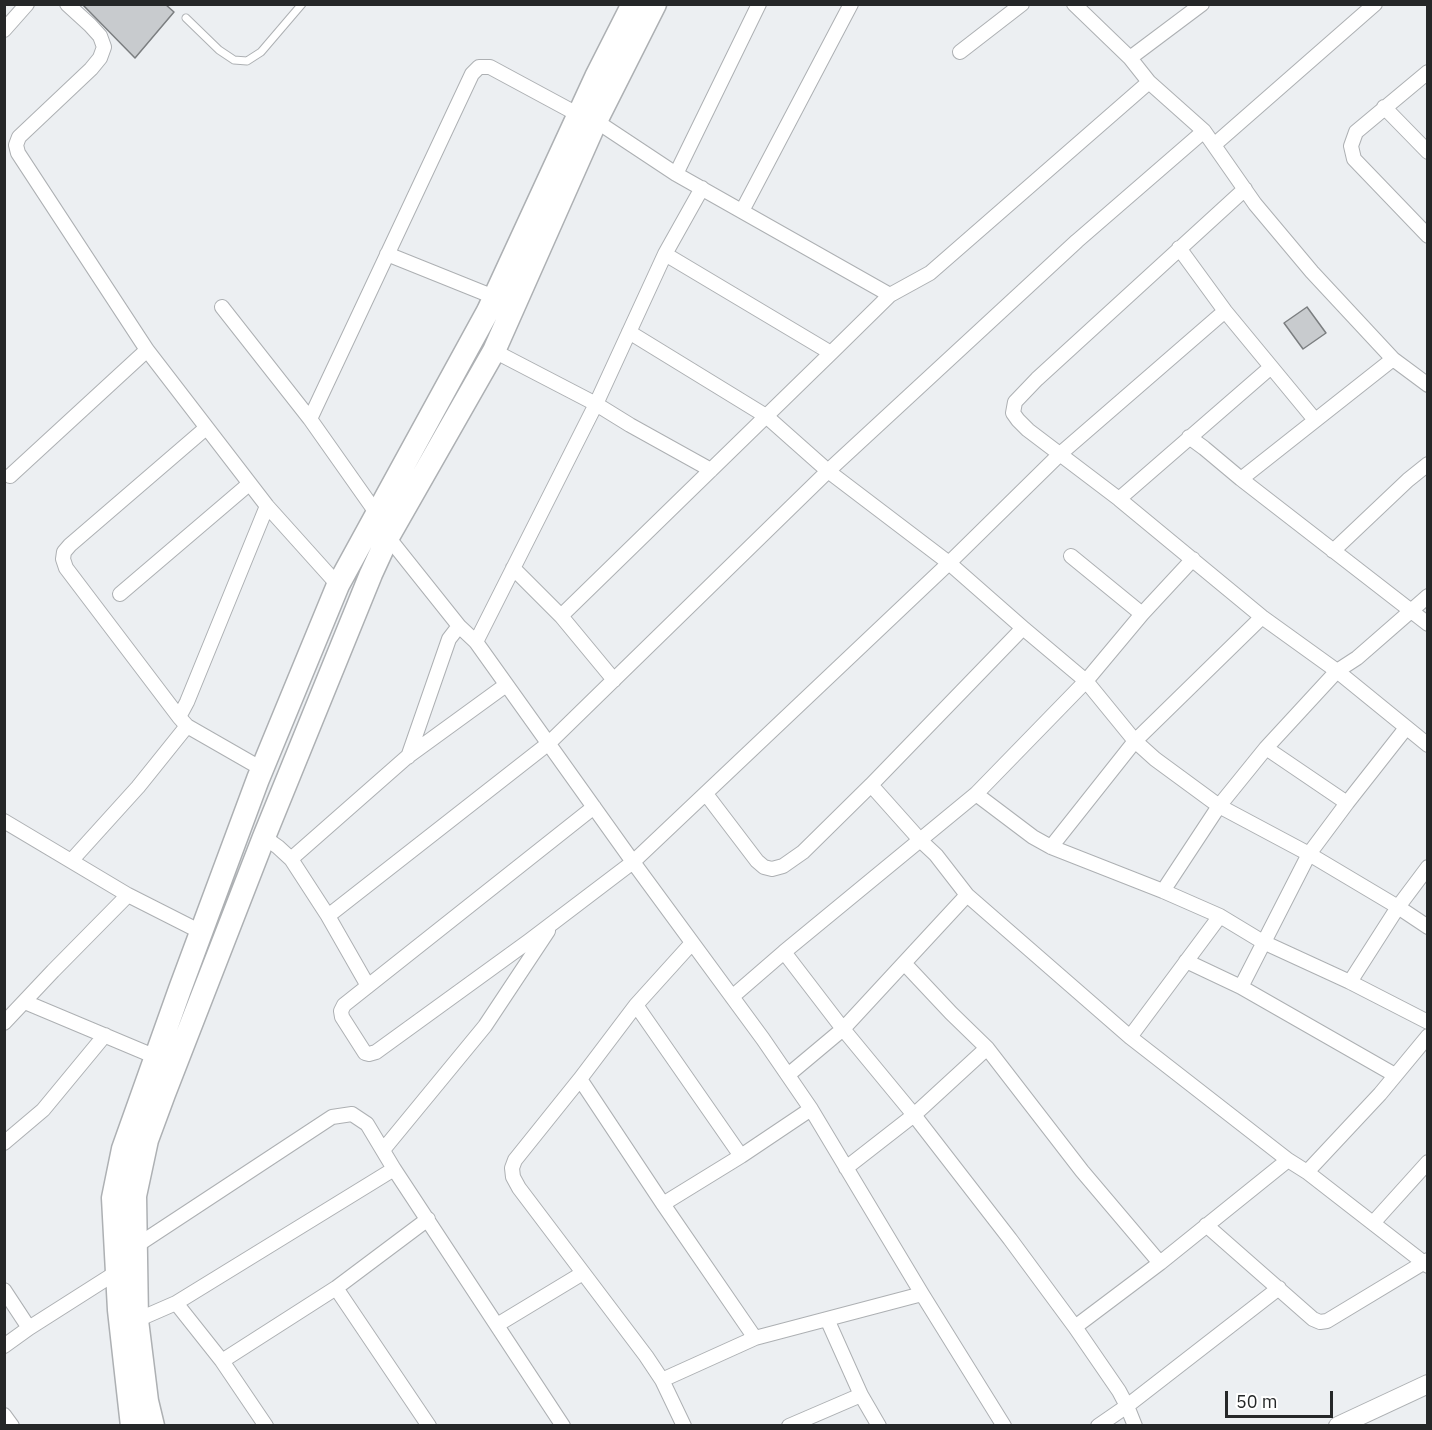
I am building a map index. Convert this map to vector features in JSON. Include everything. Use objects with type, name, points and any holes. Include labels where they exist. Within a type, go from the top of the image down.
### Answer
[{"type":"main road","points":[[153,1425],[147,1401],[137,1320],[135,1196],[147,1140],[264,837],[371,574],[388,537],[494,351],[633,4]]},
{"type":"main road","points":[[132,1425],[119,1310],[112,1198],[123,1149],[201,932],[262,769],[338,585],[494,297],[587,118],[655,4]]},
{"type":"street","points":[[4,30],[27,4]]},
{"type":"street","points":[[67,4],[100,36],[104,47],[100,58],[91,69],[19,137],[16,145],[18,153],[147,350],[249,484],[338,585]]},
{"type":"street","points":[[676,174],[759,4]]},
{"type":"street","points":[[742,211],[851,4]]},
{"type":"street","points":[[960,52],[1022,4]]},
{"type":"street","points":[[1074,4],[1130,58],[1149,82],[1204,131],[1255,204],[1312,272],[1393,359],[1428,385]]},
{"type":"street","points":[[1130,58],[1202,4]]},
{"type":"street","points":[[1214,145],[1375,4]]},
{"type":"street","points":[[310,419],[472,74],[479,68],[490,67],[587,118],[676,174],[890,295]]},
{"type":"street","points":[[1426,74],[1356,132],[1351,146],[1354,159],[1428,236]]},
{"type":"street","points":[[561,616],[890,295],[930,273],[1149,82]]},
{"type":"street","points":[[1384,107],[1428,152]]},
{"type":"street","points":[[328,916],[549,743],[828,471],[1077,241],[1204,131]]},
{"type":"street","points":[[476,642],[596,404],[664,254],[702,188]]},
{"type":"street","points":[[1245,189],[1037,379],[1015,402],[1013,412],[1017,420],[1119,499],[1262,617],[1337,671],[1428,745]]},
{"type":"street","points":[[1179,249],[1225,311],[1315,420]]},
{"type":"street","points":[[387,254],[494,297]]},
{"type":"street","points":[[664,254],[831,353]]},
{"type":"street","points":[[222,307],[310,419],[377,514]]},
{"type":"street","points":[[594,807],[344,1005],[341,1011],[342,1017],[365,1053],[376,1052],[633,862],[949,563],[1060,454],[1225,311]]},
{"type":"street","points":[[629,332],[766,416],[828,471],[949,563],[1086,681],[1135,741],[1155,759],[1219,806],[1309,854],[1428,927]]},
{"type":"street","points":[[10,476],[147,350]]},
{"type":"street","points":[[494,351],[596,404],[711,470]]},
{"type":"street","points":[[1241,479],[1393,359]]},
{"type":"street","points":[[1119,499],[1270,367]]},
{"type":"street","points":[[206,428],[70,545],[64,552],[63,560],[66,568],[183,721],[262,769]]},
{"type":"street","points":[[1189,437],[1428,624]]},
{"type":"street","points":[[1333,550],[1428,464]]},
{"type":"street","points":[[120,594],[249,484]]},
{"type":"street","points":[[71,861],[138,787],[183,721],[187,702],[267,506]]},
{"type":"street","points":[[388,537],[459,626],[476,642],[788,1075],[1004,1425]]},
{"type":"street","points":[[1071,556],[1142,614]]},
{"type":"street","points":[[732,997],[976,794],[1086,681],[1142,614],[1193,559]]},
{"type":"street","points":[[513,568],[561,616],[614,680]]},
{"type":"street","points":[[1163,891],[1219,806],[1266,748],[1337,671],[1357,658],[1428,596]]},
{"type":"street","points":[[1051,846],[1135,741],[1262,617]]},
{"type":"street","points":[[407,757],[449,639],[459,626]]},
{"type":"street","points":[[706,794],[757,861],[764,867],[772,869],[783,866],[798,856],[871,785],[1023,628]]},
{"type":"street","points":[[291,859],[407,757],[506,685]]},
{"type":"street","points":[[1240,987],[1309,854],[1406,728]]},
{"type":"street","points":[[1266,748],[1347,803]]},
{"type":"street","points":[[871,785],[936,855],[967,895],[1131,1037],[1288,1160],[1426,1262],[1327,1321],[1320,1322],[1313,1319],[1206,1225]]},
{"type":"street","points":[[976,794],[1033,837],[1220,916],[1263,942],[1350,982],[1428,1022]]},
{"type":"street","points":[[4,821],[128,896],[201,932]]},
{"type":"street","points":[[264,837],[291,859],[328,916],[368,986]]},
{"type":"street","points":[[1350,982],[1398,907],[1428,867]]},
{"type":"street","points":[[788,1075],[843,1029],[967,895]]},
{"type":"street","points":[[4,1023],[128,896]]},
{"type":"street","points":[[1131,1037],[1220,916]]},
{"type":"street","points":[[383,1150],[485,1026],[554,922]]},
{"type":"street","points":[[684,1425],[662,1380],[519,1188],[513,1177],[512,1168],[515,1160],[636,1005],[692,943]]},
{"type":"street","points":[[784,952],[1010,1239],[1075,1327],[1128,1406],[1135,1425]]},
{"type":"street","points":[[1186,962],[1240,987],[1395,1075]]},
{"type":"street","points":[[904,963],[987,1048],[1082,1171],[1160,1263]]},
{"type":"street","points":[[25,1002],[156,1057]]},
{"type":"street","points":[[636,1005],[741,1156]]},
{"type":"street","points":[[4,1143],[43,1110],[105,1035]]},
{"type":"street","points":[[1307,1172],[1380,1095],[1428,1036]]},
{"type":"street","points":[[846,1168],[914,1115],[987,1048]]},
{"type":"street","points":[[580,1079],[755,1338]]},
{"type":"street","points":[[663,1204],[811,1109]]},
{"type":"street","points":[[136,1246],[332,1117],[352,1114],[368,1124],[394,1169],[563,1425]]},
{"type":"street","points":[[1075,1327],[1160,1263],[1288,1160]]},
{"type":"street","points":[[1373,1223],[1428,1162]]},
{"type":"street","points":[[137,1320],[176,1303],[394,1169]]},
{"type":"street","points":[[222,1361],[336,1288],[428,1219]]},
{"type":"street","points":[[4,1346],[117,1272]]},
{"type":"street","points":[[497,1324],[583,1272]]},
{"type":"street","points":[[336,1288],[429,1425]]},
{"type":"street","points":[[1098,1425],[1128,1406],[1279,1288]]},
{"type":"street","points":[[4,1290],[29,1328]]},
{"type":"street","points":[[662,1380],[755,1338],[922,1293]]},
{"type":"street","points":[[176,1303],[222,1361],[266,1425]]},
{"type":"street","points":[[827,1319],[861,1395],[879,1425]]},
{"type":"street","points":[[1338,1425],[1428,1384]]},
{"type":"street","points":[[789,1425],[861,1395]]},
{"type":"street","points":[[4,1415],[12,1425]]},
{"type":"lane","points":[[186,18],[219,50],[234,60],[247,61],[261,52],[302,4]]},
{"type":"building","points":[[82,4],[165,4],[174,12],[135,58]]},
{"type":"building","points":[[1307,307],[1326,333],[1303,349],[1284,323]]}]
